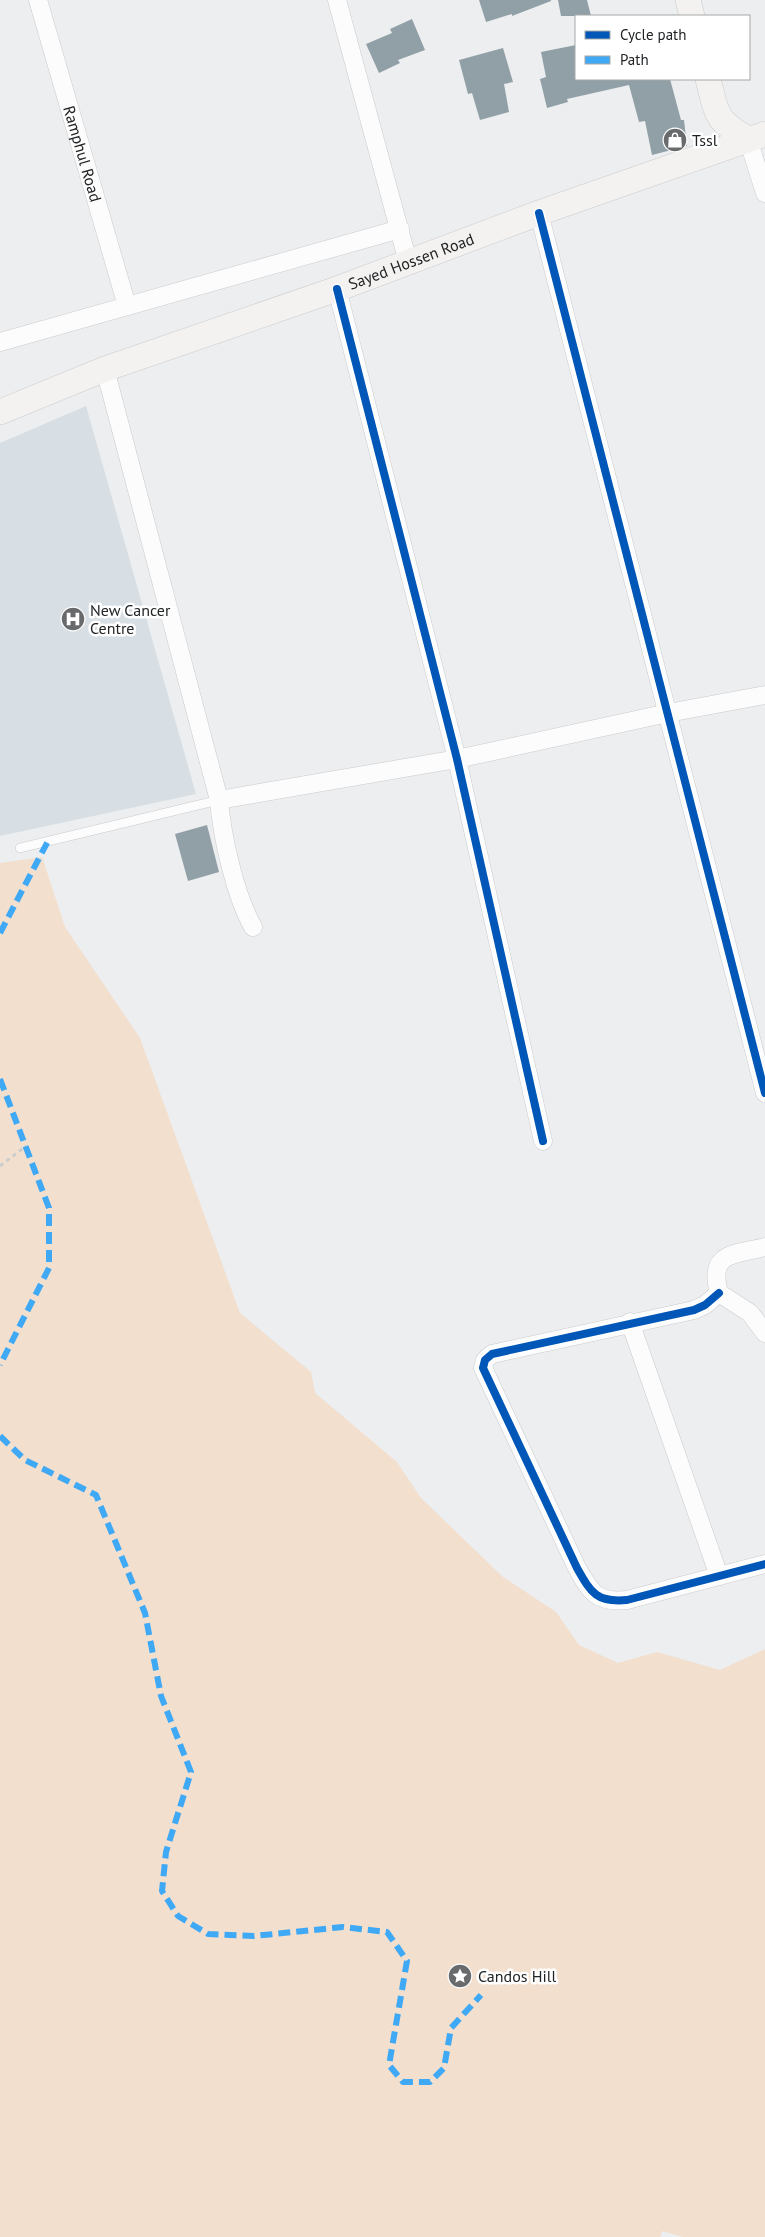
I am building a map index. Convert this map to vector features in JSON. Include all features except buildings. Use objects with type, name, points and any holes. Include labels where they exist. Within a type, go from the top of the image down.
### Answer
[{"type":"main road","points":[[688,0],[692,15]]},
{"type":"main road","points":[[708,80],[718,117],[731,129],[757,136]]},
{"type":"main road","points":[[694,159],[708,142],[718,117]]},
{"type":"main road","name":"Sayed Hossen Road","points":[[0,412],[106,369],[338,288],[539,213],[757,136]]},
{"type":"street","name":"Ramphul Road","points":[[38,0],[127,306]]},
{"type":"street","points":[[337,0],[408,262]]},
{"type":"street","points":[[757,136],[765,193]]},
{"type":"street","points":[[539,213],[765,1093]]},
{"type":"street","points":[[0,342],[400,230]]},
{"type":"street","points":[[338,288],[457,759],[543,1141]]},
{"type":"street","points":[[106,369],[219,800],[221,823],[244,911],[253,927]]},
{"type":"street","points":[[219,800],[457,759],[765,694]]},
{"type":"street","points":[[765,1248],[724,1257],[718,1263],[716,1281],[719,1293],[750,1312],[765,1333]]},
{"type":"street","points":[[719,1293],[705,1305],[694,1310],[630,1322],[492,1354],[485,1360],[483,1368],[577,1568],[596,1596],[608,1602],[627,1600],[765,1564]]},
{"type":"street","points":[[630,1322],[719,1576]]},
{"type":"lane","points":[[20,848],[219,800]]},
{"type":"path","points":[[0,1166],[26,1146]]},
{"type":"shaded area","name":"New Cancer Centre","points":[[86,406],[196,794],[0,836],[0,443]]},
{"type":"shaded area","points":[[42,857],[65,927],[140,1038],[240,1313],[311,1372],[315,1393],[397,1462],[421,1498],[503,1577],[556,1612],[579,1645],[618,1663],[657,1652],[720,1670],[765,1649],[765,2237],[683,2237],[662,2231],[660,2237],[0,2237],[0,863]]},
{"type":"marked path","points":[[0,933],[48,841]]},
{"type":"marked path","points":[[0,1079],[49,1208],[49,1268],[0,1365]]},
{"type":"marked path","points":[[0,1436],[25,1460],[96,1495],[145,1613],[161,1696],[191,1772],[166,1852],[162,1891],[178,1916],[208,1934],[254,1936],[343,1927],[387,1932],[407,1961],[389,2065],[403,2082],[430,2082],[444,2068],[451,2028],[481,1995]]},
{"type":"cycle path","points":[[539,213],[765,1093]]},
{"type":"cycle path","points":[[337,289],[457,759],[543,1141]]},
{"type":"cycle path","points":[[719,1293],[705,1305],[694,1310],[492,1354],[485,1360],[483,1368],[577,1568],[586,1584],[596,1595],[608,1600],[627,1600],[765,1564]]},
{"type":"place","name":"Tssl","points":[[675,140]]},
{"type":"place","name":"New Cancer Centre","points":[[73,619]]},
{"type":"place","name":"Candos Hill","points":[[460,1976]]}]
